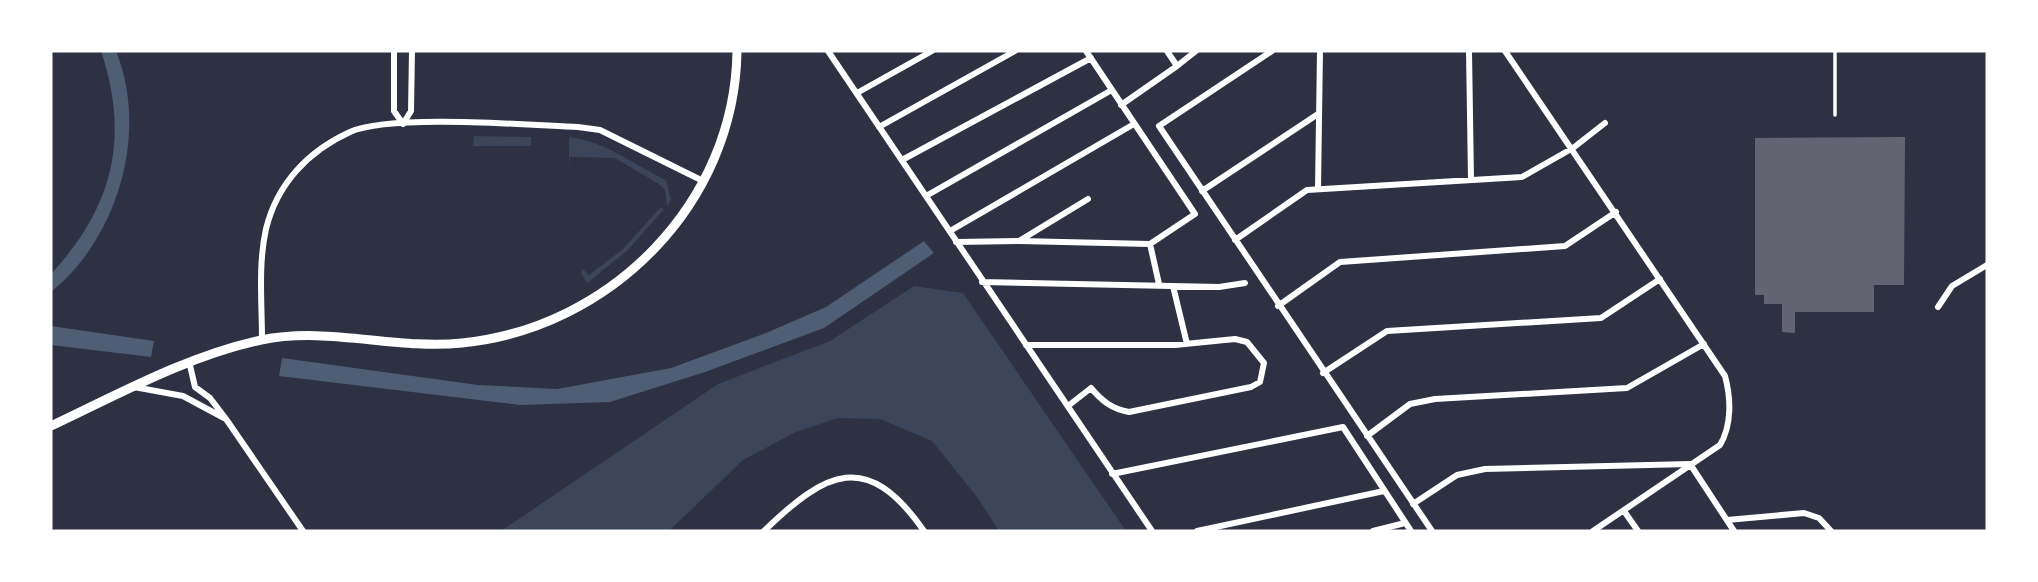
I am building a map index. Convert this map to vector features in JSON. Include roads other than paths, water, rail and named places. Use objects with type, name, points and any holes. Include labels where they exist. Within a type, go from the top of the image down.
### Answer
[{"type":"main road","points":[[51,426],[189,361],[262,340],[326,336],[422,344],[461,343],[539,326],[582,306],[635,268],[662,244],[687,211],[720,142],[734,96],[737,51]]},
{"type":"street","points":[[394,51],[394,111],[403,124]]},
{"type":"street","points":[[403,124],[411,111],[412,51]]},
{"type":"street","points":[[840,51],[830,53],[1152,531]]},
{"type":"street","points":[[857,93],[932,51]]},
{"type":"street","points":[[879,127],[1015,51]]},
{"type":"street","points":[[956,242],[1150,244],[1195,214],[1110,91],[1086,51]]},
{"type":"street","points":[[1167,51],[1177,66]]},
{"type":"street","points":[[1121,105],[1196,51]]},
{"type":"street","points":[[1272,51],[1159,126],[1432,531]]},
{"type":"street","points":[[1318,188],[1320,51]]},
{"type":"street","points":[[1469,51],[1471,180]]},
{"type":"street","points":[[1505,51],[1704,344],[1725,376],[1730,391],[1728,432],[1720,445],[1593,531]]},
{"type":"street","points":[[902,160],[1091,58]]},
{"type":"street","points":[[926,196],[1110,91]]},
{"type":"street","points":[[1202,191],[1318,114]]},
{"type":"street","points":[[1235,240],[1307,190],[1522,177],[1573,148],[1605,123]]},
{"type":"street","points":[[262,340],[262,257],[266,228],[292,173],[318,150],[352,131],[403,124],[578,127],[600,130],[703,181]]},
{"type":"street","points":[[950,231],[1133,124]]},
{"type":"street","points":[[1019,241],[1088,199]]},
{"type":"street","points":[[1278,306],[1340,262],[1565,246],[1616,212]]},
{"type":"street","points":[[1150,244],[1159,284]]},
{"type":"street","points":[[1938,307],[1951,286],[1987,265]]},
{"type":"street","points":[[1323,373],[1387,331],[1601,318],[1660,279]]},
{"type":"street","points":[[982,282],[1219,287],[1245,283]]},
{"type":"street","points":[[1173,286],[1187,344]]},
{"type":"street","points":[[1026,345],[1187,344],[1235,338],[1247,342],[1264,363],[1260,382],[1251,387],[1129,412],[1116,410],[1102,401],[1091,388],[1068,406]]},
{"type":"street","points":[[1367,436],[1410,404],[1435,399],[1627,388],[1704,344]]},
{"type":"street","points":[[189,361],[195,387],[210,398],[226,419],[303,531]]},
{"type":"street","points":[[134,387],[183,396],[226,419]]},
{"type":"street","points":[[1112,474],[1343,427],[1410,531]]},
{"type":"street","points":[[1413,504],[1457,475],[1485,469],[1690,464]]},
{"type":"street","points":[[1690,464],[1734,531]]},
{"type":"street","points":[[764,531],[802,495],[823,483],[845,478],[866,479],[903,502],[924,531]]},
{"type":"street","points":[[1197,531],[1384,491]]},
{"type":"street","points":[[1624,510],[1638,531]]},
{"type":"street","points":[[1727,520],[1804,513],[1819,519],[1831,531]]},
{"type":"street","points":[[1373,531],[1405,523]]},
{"type":"lane","points":[[1835,51],[1835,115]]}]
